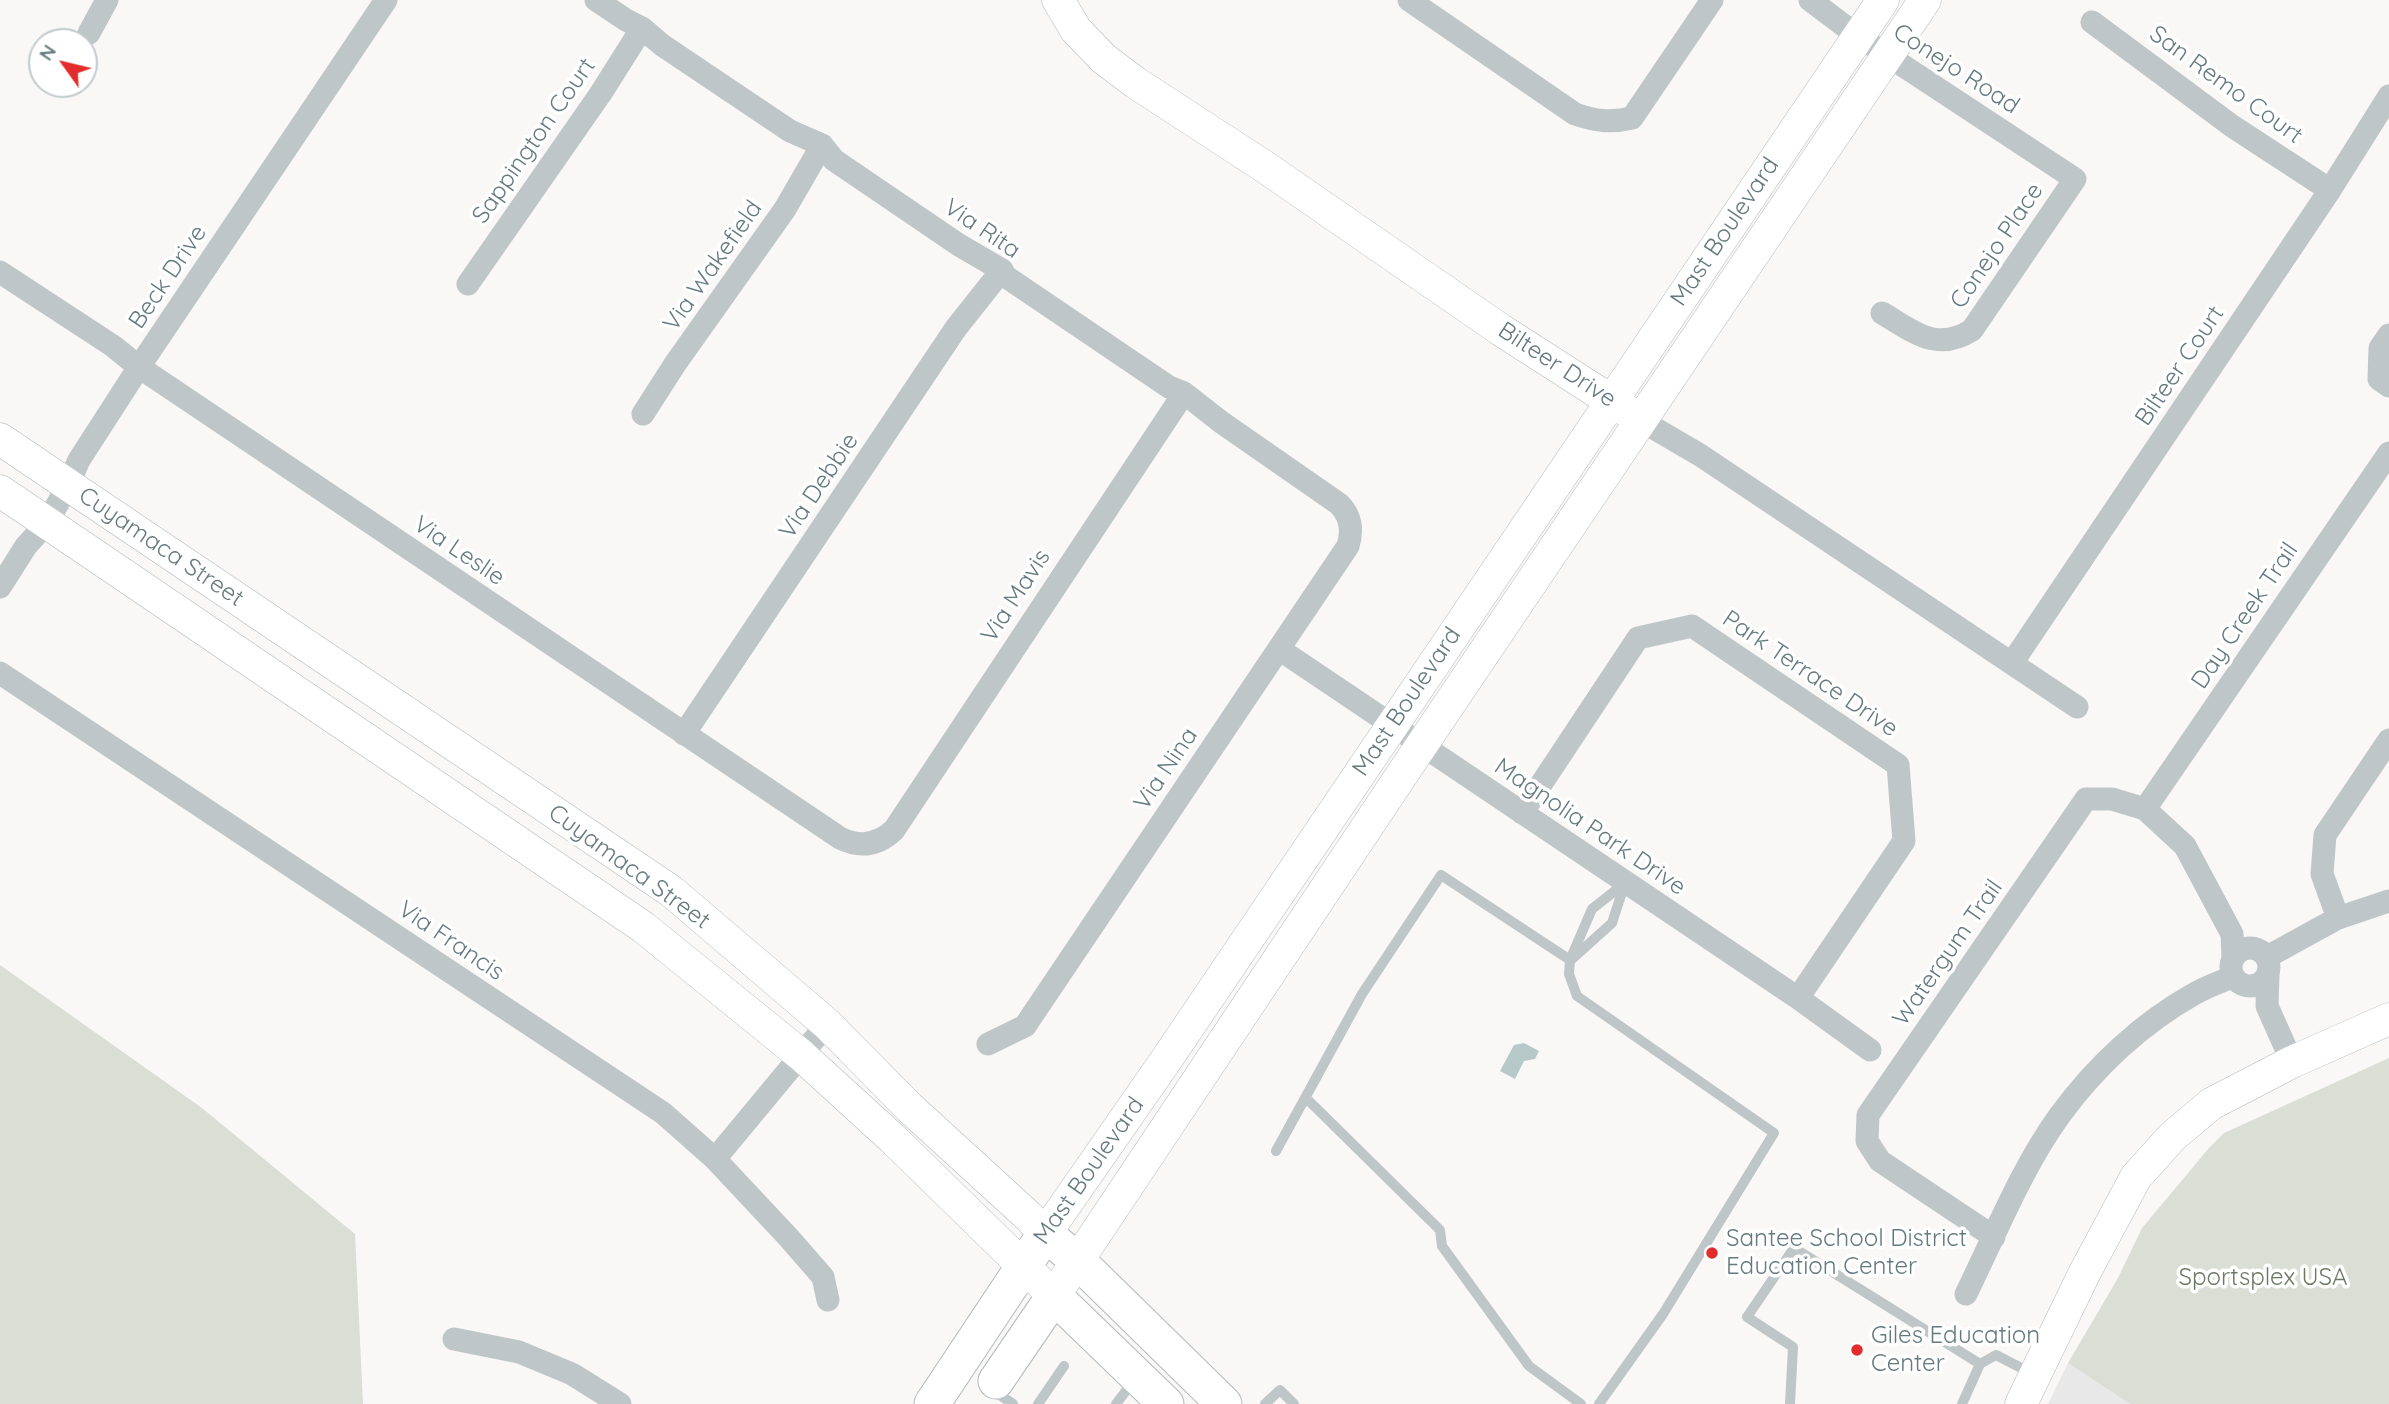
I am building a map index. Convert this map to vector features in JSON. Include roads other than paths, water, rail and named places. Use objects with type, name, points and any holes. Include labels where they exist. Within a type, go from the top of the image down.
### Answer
[{"type":"main road","name":"Mast Boulevard","points":[[932,1404],[1883,0]]},
{"type":"main road","name":"Mast Boulevard","points":[[995,1395],[1076,1259],[1924,0]]},
{"type":"main road","name":"Bilteer Drive","points":[[1065,3],[1076,30],[1104,59],[1136,83],[1265,167],[1501,330],[1640,420]]},
{"type":"main road","name":"Cuyamaca Street","points":[[0,439],[671,891],[827,1024],[910,1108],[1045,1234],[1076,1259],[1224,1404]]},
{"type":"main road","name":"Cuyamaca Street","points":[[0,491],[643,927],[801,1055],[1005,1246],[1166,1404]]},
{"type":"main road","points":[[2021,1404],[2085,1272],[2136,1177],[2172,1137],[2211,1104],[2292,1062],[2389,1020]]},
{"type":"street","points":[[92,28],[107,0]]},
{"type":"street","name":"Beck Drive","points":[[0,587],[26,546],[47,523],[79,460],[139,367],[386,0]]},
{"type":"street","name":"Via Rita","points":[[596,0],[642,28],[662,45],[790,131],[822,145],[834,160],[958,245],[1002,270],[1005,276],[1160,381],[1185,393],[1221,422],[1339,504]]},
{"type":"street","points":[[1409,0],[1575,114],[1615,122],[1632,118],[1712,0]]},
{"type":"street","name":"Conejo Road","points":[[1810,0],[1858,36],[2075,179]]},
{"type":"street","name":"San Remo Court","points":[[2091,22],[2232,126],[2330,190]]},
{"type":"street","name":"Sappington Court","points":[[468,284],[601,93],[642,28]]},
{"type":"street","name":"Bilteer Court","points":[[2012,663],[2330,190],[2389,96]]},
{"type":"street","name":"Via Wakefield","points":[[643,414],[675,364],[785,209],[822,145]]},
{"type":"street","name":"Conejo Place","points":[[1882,313],[1931,339],[1952,340],[1972,330],[2075,179]]},
{"type":"street","name":"Via Debbie","points":[[684,734],[956,328],[1002,270]]},
{"type":"street","name":"Via Leslie","points":[[0,272],[848,842],[865,845],[873,843],[894,830]]},
{"type":"street","points":[[2389,334],[2380,348],[2379,379],[2389,386]]},
{"type":"street","name":"Via Mavis","points":[[894,830],[1185,393]]},
{"type":"street","name":"Bilteer Drive","points":[[1640,420],[1700,455],[2077,707]]},
{"type":"street","name":"Day Creek Trail","points":[[2145,809],[2389,453]]},
{"type":"street","name":"Via Nina","points":[[988,1044],[1025,1026],[1348,546],[1350,522],[1339,504]]},
{"type":"street","name":"Park Terrace Drive","points":[[1522,813],[1638,638],[1692,626],[1898,765],[1904,841],[1798,999]]},
{"type":"street","name":"Magnolia Park Drive","points":[[1279,649],[1870,1050]]},
{"type":"street","name":"Via Francis","points":[[0,673],[663,1113],[715,1159],[823,1277],[828,1300]]},
{"type":"street","points":[[2338,918],[2322,874],[2325,835],[2389,740]]},
{"type":"street","name":"Watergum Trail","points":[[1994,1237],[1880,1161],[1867,1141],[1868,1115],[2086,799],[2112,799],[2145,809]]},
{"type":"street","points":[[2145,809],[2185,846],[2249,967],[2292,1062]]},
{"type":"street","points":[[1966,1294],[2018,1186],[2060,1115],[2107,1059],[2150,1023],[2193,994],[2338,918],[2389,901]]},
{"type":"street","points":[[715,1159],[827,1024]]},
{"type":"street","points":[[454,1339],[519,1352],[572,1374],[620,1404]]},
{"type":"lane","points":[[1276,1152],[1362,994],[1441,875],[1570,960]]},
{"type":"lane","points":[[1600,1404],[1663,1314],[1774,1133],[1577,996],[1569,974],[1570,960],[1592,909],[1625,883]]},
{"type":"lane","points":[[1570,960],[1612,923],[1625,883]]},
{"type":"lane","points":[[1306,1098],[1440,1230],[1442,1246],[1529,1366],[1581,1404]]},
{"type":"lane","points":[[1790,1404],[1793,1347],[1747,1317],[1794,1248],[1980,1364]]},
{"type":"lane","points":[[1962,1404],[1980,1364],[1997,1355],[2035,1375]]},
{"type":"lane","points":[[1038,1404],[1064,1366]]},
{"type":"lane","points":[[1116,1404],[1137,1376]]},
{"type":"lane","points":[[1265,1404],[1280,1390],[1294,1404]]},
{"type":"place","name":"Santee School District Education Center","points":[[1712,1253]]},
{"type":"place","name":"Giles Education Center","points":[[1857,1350]]},
{"type":"park label","name":"Sportsplex USA","points":[[2263,1278]]}]
